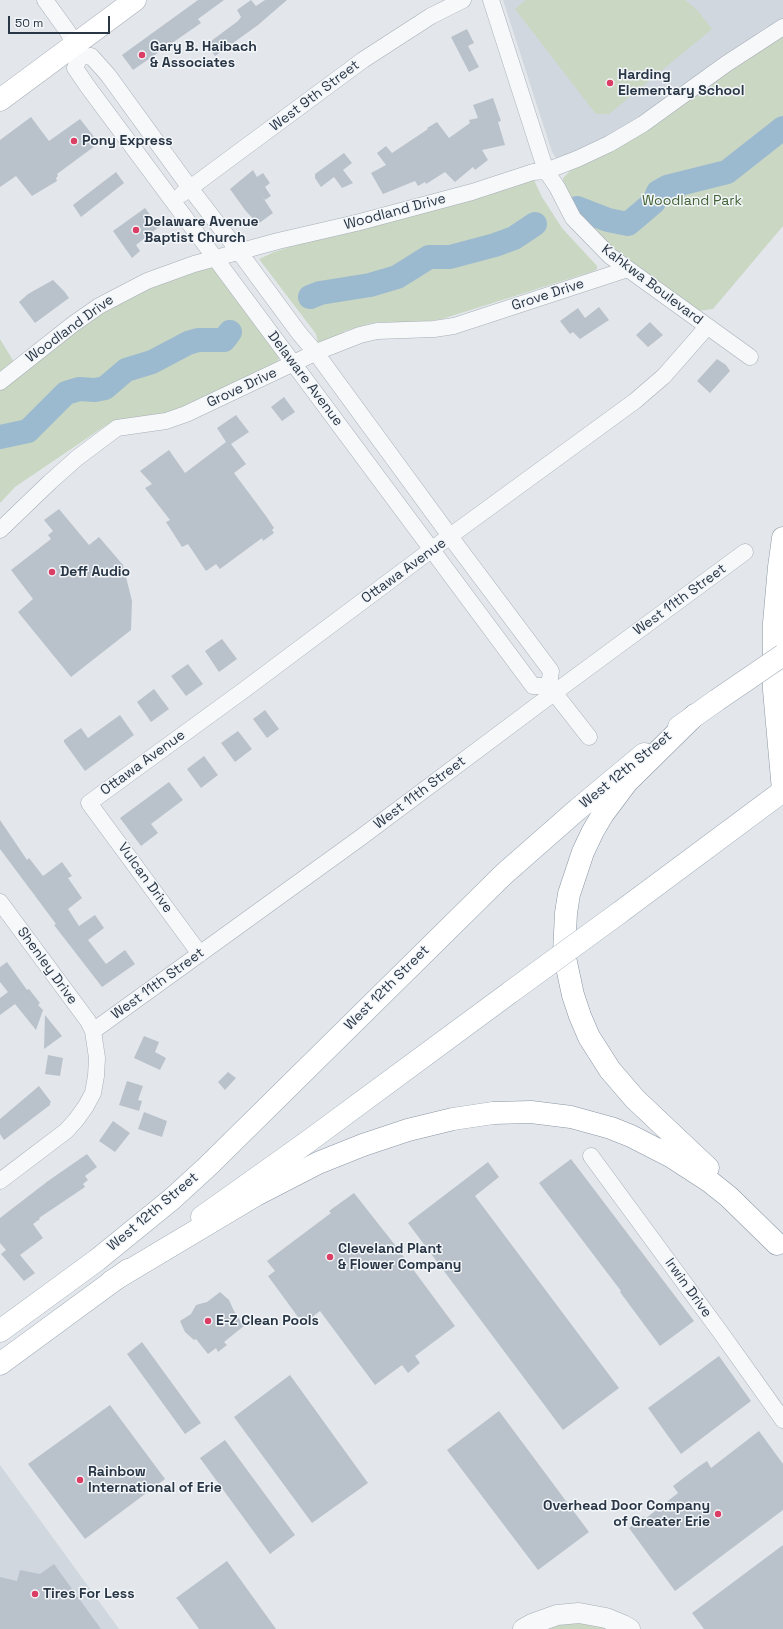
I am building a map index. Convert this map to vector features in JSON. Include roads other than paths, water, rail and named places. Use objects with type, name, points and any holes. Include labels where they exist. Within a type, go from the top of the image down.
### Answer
[{"type":"main road","points":[[0,100],[77,51],[135,0]]},
{"type":"main road","points":[[783,538],[774,623],[774,683],[783,790]]},
{"type":"main road","name":"West 12th Street","points":[[0,1331],[97,1260],[172,1199],[208,1166],[504,874],[611,780],[695,715],[783,655]]},
{"type":"main road","points":[[695,715],[627,782],[603,814],[593,831],[583,852],[569,894],[566,913],[564,953],[569,980],[580,1016],[589,1037],[610,1070],[635,1099],[728,1188],[780,1247]]},
{"type":"main road","name":"West 12th Street","points":[[0,1364],[112,1281],[306,1143],[619,913],[783,790]]},
{"type":"main road","points":[[112,1281],[256,1195],[318,1163],[363,1145],[408,1130],[453,1119],[493,1112],[531,1112],[571,1117],[611,1128],[632,1136],[672,1157],[709,1181],[729,1197],[780,1247]]},
{"type":"street","name":"Delaware Avenue","points":[[44,0],[68,32],[77,51],[75,68],[173,201],[533,686],[552,689],[551,671],[450,537],[316,353],[299,334],[108,75],[91,56],[77,51]]},
{"type":"street","name":"West 9th Street","points":[[173,201],[363,60],[431,16],[463,0]]},
{"type":"street","name":"Kahkwa Boulevard","points":[[491,0],[546,171],[557,187],[573,218],[610,256],[750,357]]},
{"type":"street","name":"Woodland Drive","points":[[0,382],[72,325],[111,299],[147,281],[216,258],[472,192],[533,172],[546,171],[590,153],[643,124],[726,64],[783,26]]},
{"type":"street","name":"Grove Drive","points":[[0,530],[72,462],[117,428],[166,422],[316,353],[360,335],[377,331],[454,326],[628,269]]},
{"type":"street","name":"Ottawa Avenue","points":[[89,803],[635,401],[664,376],[707,327]]},
{"type":"street","name":"West 11th Street","points":[[93,1031],[360,838],[552,689],[744,552]]},
{"type":"street","points":[[552,689],[589,737]]},
{"type":"street","name":"Vulcan Drive","points":[[89,803],[200,954]]},
{"type":"street","name":"Shenley Drive","points":[[0,902],[63,985],[88,1021],[93,1031]]},
{"type":"street","points":[[0,1181],[66,1131],[86,1106],[93,1093],[97,1067],[96,1046],[93,1031]]},
{"type":"street","name":"Irwin Drive","points":[[591,1156],[783,1420]]},
{"type":"street","points":[[523,1629],[557,1615],[579,1613],[606,1618],[623,1624],[630,1629]]},
{"type":"waterway","points":[[577,208],[608,220],[628,224],[654,202],[658,192],[667,187],[727,172],[783,128]]},
{"type":"waterway","points":[[310,297],[320,293],[370,285],[397,277],[429,257],[450,257],[495,245],[514,238],[535,224]]},
{"type":"waterway","points":[[0,437],[28,431],[66,393],[79,389],[95,390],[105,388],[126,370],[152,362],[188,343],[198,340],[224,340],[230,332]]},
{"type":"place","name":"Gary B. Haibach & Associates","points":[[142,55]]},
{"type":"place","name":"Harding Elementary School","points":[[610,83]]},
{"type":"place","name":"Pony Express","points":[[74,141]]},
{"type":"place","name":"Delaware Avenue Baptist Church","points":[[136,230]]},
{"type":"place","name":"Deff Audio","points":[[52,572]]},
{"type":"place","name":"Cleveland Plant & Flower Company","points":[[330,1257]]},
{"type":"place","name":"E-Z Clean Pools","points":[[208,1321]]},
{"type":"place","name":"Rainbow International of Erie","points":[[80,1480]]},
{"type":"place","name":"Overhead Door Company of Greater Erie","points":[[718,1514]]},
{"type":"place","name":"Tires For Less","points":[[35,1594]]},
{"type":"park label","name":"Woodland Park","points":[[692,201]]}]
